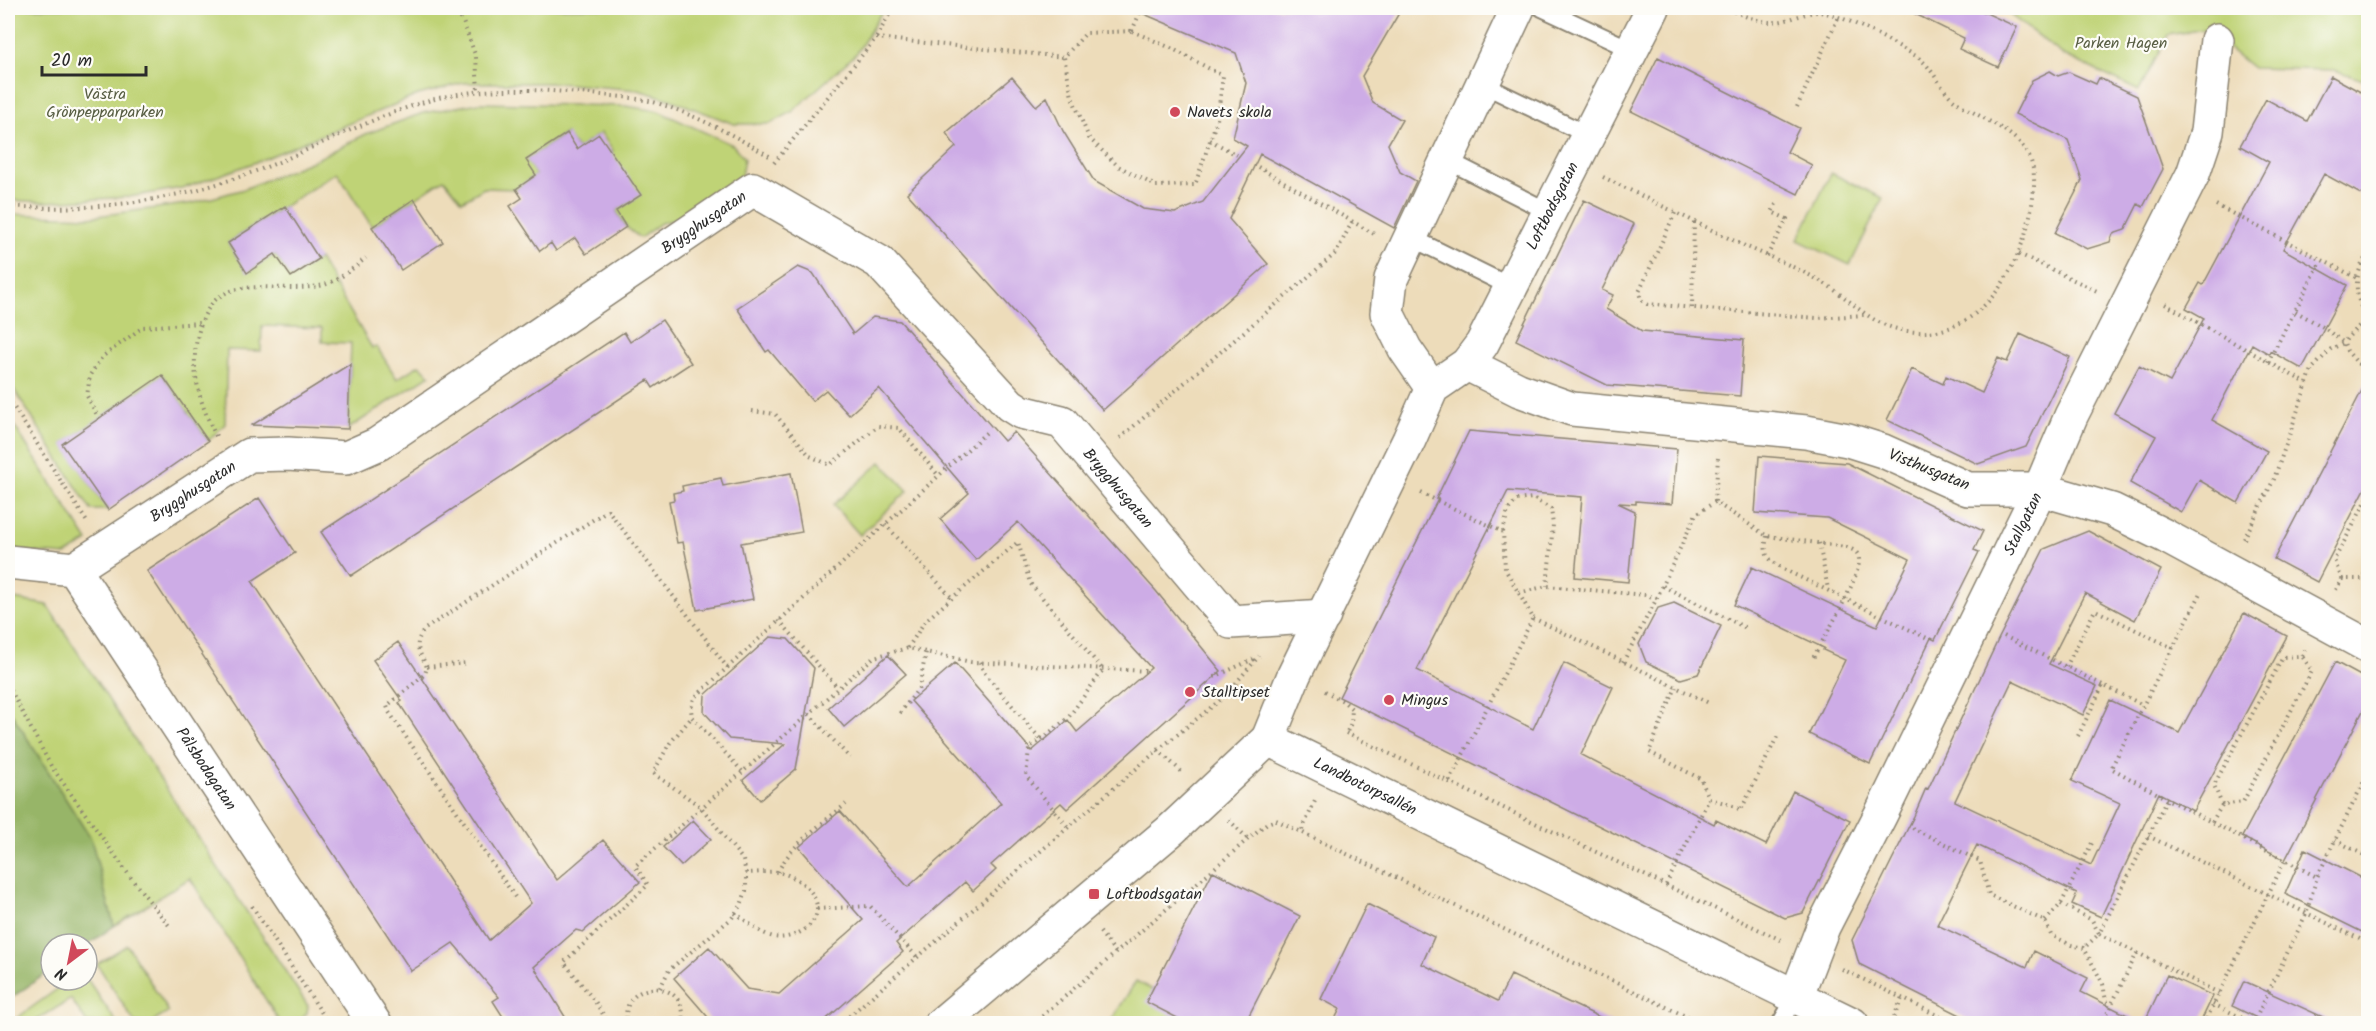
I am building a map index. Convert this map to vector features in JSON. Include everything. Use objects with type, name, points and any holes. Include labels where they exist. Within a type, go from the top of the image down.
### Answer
[{"type":"street","points":[[941,1023],[1171,830],[1268,739],[1294,675],[1391,478],[1432,388],[1405,349],[1387,313],[1391,279],[1518,8]]},
{"type":"street","name":"Loftbodsgatan","points":[[1432,388],[1467,364],[1482,344],[1653,8]]},
{"type":"street","name":"Stallgatan","points":[[1788,1010],[1823,927],[1881,814],[2040,489],[2071,416],[2193,174],[2207,132],[2217,40]]},
{"type":"street","name":"Brygghusgatan","points":[[74,569],[249,455],[288,454],[346,458],[378,444],[753,189],[879,262],[1015,408],[1022,412],[1062,422],[1231,622],[1323,616]]},
{"type":"street","name":"Visthusgatan","points":[[1467,364],[1519,390],[1572,409],[1806,432],[1848,440],[1883,451],[1968,489],[2040,489],[2112,510],[2222,566],[2368,646]]},
{"type":"street","points":[[8,562],[74,569]]},
{"type":"street","name":"Pålsbodagatan","points":[[74,569],[375,1023]]},
{"type":"street","name":"Landbotorpsallén","points":[[1268,739],[1788,1010],[1852,1023]]},
{"type":"lane","points":[[1542,8],[1632,50]]},
{"type":"lane","points":[[1482,84],[1581,149]]},
{"type":"lane","points":[[1447,160],[1549,212]]},
{"type":"lane","points":[[1407,244],[1511,287]]},
{"type":"path","points":[[454,8],[476,57],[478,92]]},
{"type":"path","points":[[753,189],[876,38],[893,8]]},
{"type":"path","points":[[1131,31],[1142,8]]},
{"type":"path","points":[[1581,149],[1675,213],[1823,282],[1865,315],[1883,324],[1909,330],[1934,331],[1948,328],[1976,312],[1992,297],[2004,282],[2026,236],[2035,189],[2033,168],[2027,152],[2007,132],[1953,99],[1919,58],[1870,31],[1838,18],[1815,12],[1776,22],[1761,21],[1725,8]]},
{"type":"path","points":[[2233,8],[2249,8]]},
{"type":"path","points":[[1797,107],[1838,18]]},
{"type":"path","points":[[1131,31],[1171,48],[1223,76],[1217,120],[1195,185],[1156,186],[1118,166],[1089,138],[1072,97],[1064,57],[1086,33],[1131,31]]},
{"type":"path","points":[[876,38],[1064,57]]},
{"type":"path","points":[[8,206],[50,209],[122,204],[187,193],[230,181],[407,109],[436,99],[478,92],[524,90],[633,98],[658,103],[717,126],[777,160]]},
{"type":"path","points":[[1210,140],[1237,155]]},
{"type":"path","points":[[1258,167],[1352,222],[1407,244]]},
{"type":"path","points":[[2186,189],[2357,278]]},
{"type":"path","points":[[1767,256],[1787,219],[1772,212],[1778,202]]},
{"type":"path","points":[[1675,213],[1639,292],[1641,300],[1647,304],[1817,318],[1865,315]]},
{"type":"path","points":[[1094,460],[1336,253],[1352,222]]},
{"type":"path","points":[[1692,309],[1694,222]]},
{"type":"path","points":[[2019,254],[2132,297],[2268,362],[2306,383]]},
{"type":"path","points":[[2318,877],[2111,768],[2172,648],[2274,479],[2312,369],[2320,358],[2344,343],[2365,320],[2358,300],[2357,278],[2368,254]]},
{"type":"path","points":[[235,464],[211,425],[196,381],[194,364],[200,323],[207,307],[220,295],[242,288],[322,285],[345,274],[366,258]]},
{"type":"path","points":[[2268,362],[2321,261]]},
{"type":"path","points":[[2295,311],[2323,327],[2344,343],[2347,351],[2368,375]]},
{"type":"path","points":[[99,419],[87,396],[90,375],[102,357],[143,327],[200,323]]},
{"type":"path","points":[[742,771],[692,717],[694,698],[938,475],[1015,408]]},
{"type":"path","points":[[752,411],[775,414],[810,456],[830,465],[878,426],[899,428],[938,475]]},
{"type":"path","points":[[1715,502],[1721,424]]},
{"type":"path","points":[[1391,478],[1503,532]]},
{"type":"path","points":[[1547,586],[1553,525],[1551,509],[1533,498],[1517,500],[1508,510],[1503,532],[1505,569],[1533,618],[1710,704]]},
{"type":"path","points":[[2302,656],[2342,579],[2334,560],[2368,498]]},
{"type":"path","points":[[1715,502],[1767,536],[1846,547],[1855,551],[1858,556],[1857,571],[1812,660]]},
{"type":"path","points":[[1623,662],[1663,586],[1696,514],[1715,502]]},
{"type":"path","points":[[427,667],[417,644],[417,639],[426,629],[608,510],[727,667]]},
{"type":"path","points":[[885,524],[952,598]]},
{"type":"path","points":[[1767,536],[1764,550],[1767,557],[1783,569],[1959,654]]},
{"type":"path","points":[[908,648],[925,621],[1018,542],[1030,583],[1103,670]]},
{"type":"path","points":[[1820,543],[1828,590]]},
{"type":"path","points":[[2342,579],[2362,579],[2368,568]]},
{"type":"path","points":[[1519,593],[1547,586],[1657,598]]},
{"type":"path","points":[[1663,586],[1748,628]]},
{"type":"path","points":[[2066,667],[2095,610],[2172,648]]},
{"type":"path","points":[[1449,782],[1533,618]]},
{"type":"path","points":[[779,620],[838,688]]},
{"type":"path","points":[[1975,621],[2143,705]]},
{"type":"path","points":[[683,1023],[683,1009],[678,999],[670,992],[660,988],[648,988],[638,993],[630,1001],[627,1021],[608,1023],[596,1003],[564,962],[648,885],[635,866],[874,657],[908,648],[980,662],[1147,671]]},
{"type":"path","points":[[900,714],[919,688],[926,652]]},
{"type":"path","points":[[840,1023],[1158,750],[1224,697],[1259,656],[1214,677]]},
{"type":"path","points":[[2212,822],[2222,806],[2243,802],[2312,671],[2302,656]]},
{"type":"path","points":[[2222,806],[2214,785],[2283,657],[2302,656]]},
{"type":"path","points":[[980,662],[983,671],[1041,740]]},
{"type":"path","points":[[427,667],[467,663]]},
{"type":"path","points":[[427,667],[420,680],[387,706],[388,712],[515,897]]},
{"type":"path","points":[[1068,827],[1026,776],[1029,749],[1068,718],[1103,670]]},
{"type":"path","points":[[8,685],[51,766],[134,882],[171,928]]},
{"type":"path","points":[[2078,736],[2103,685]]},
{"type":"path","points":[[1666,885],[1709,799],[1701,779],[1649,752],[1676,687]]},
{"type":"path","points":[[808,714],[850,758]]},
{"type":"path","points":[[660,988],[669,970],[732,918],[746,891],[743,860],[701,807],[653,773],[670,743],[692,717]]},
{"type":"path","points":[[1346,733],[1955,1023]]},
{"type":"path","points":[[1709,799],[1741,810],[1777,737]]},
{"type":"path","points":[[2214,1004],[2253,1023],[2306,914],[2318,877],[2368,773]]},
{"type":"path","points":[[2084,948],[2099,934],[2167,799]]},
{"type":"path","points":[[778,872],[783,860],[796,846],[846,804]]},
{"type":"path","points":[[1881,814],[1980,861],[1989,895],[2045,921],[2051,935],[2071,945],[2084,948],[2103,984],[2106,1001],[2111,1004]]},
{"type":"path","points":[[1033,1023],[1267,823],[1276,820],[1702,1023]]},
{"type":"path","points":[[2148,836],[2368,943]]},
{"type":"path","points":[[2335,840],[2368,857]]},
{"type":"path","points":[[2045,921],[2061,904],[2092,843]]},
{"type":"path","points":[[2204,1023],[2285,860]]},
{"type":"path","points":[[735,913],[764,934],[783,938],[802,933],[816,915],[817,903],[812,894],[793,877],[778,872],[746,873]]},
{"type":"path","points":[[251,904],[329,1023]]},
{"type":"path","points":[[2061,904],[2092,920],[2099,934],[2219,993]]},
{"type":"path","points":[[817,909],[870,906],[917,957]]},
{"type":"path","points":[[1096,928],[1116,953]]},
{"type":"path","points":[[2102,1023],[2137,953]]},
{"type":"path","points":[[1894,1017],[1902,998]]},
{"type":"green space","name":"Västra Grönpepparparken","points":[[8,8],[884,8],[857,53],[792,112],[770,124],[734,124],[669,99],[638,90],[558,83],[463,83],[418,95],[256,162],[187,187],[129,197],[46,202],[8,200]]},
{"type":"green space","name":"Parken Hagen","points":[[2001,8],[2368,8],[2368,82],[2335,70],[2253,68],[2205,29],[2168,35],[2139,91],[2062,54]]},
{"type":"green space","points":[[479,103],[625,106],[658,111],[733,145],[744,158],[739,188],[712,210],[661,223],[640,238],[626,227],[616,211],[640,195],[602,158],[613,151],[601,133],[577,149],[566,133],[527,160],[536,175],[517,189],[484,188],[462,201],[444,179],[372,227],[337,172],[228,243],[247,272],[275,254],[291,277],[319,259],[372,348],[377,347],[397,379],[419,365],[430,375],[348,429],[351,343],[322,342],[322,328],[262,326],[261,351],[227,350],[225,424],[208,441],[162,375],[63,444],[108,510],[91,510],[8,380],[8,214],[89,217],[194,203],[244,189],[315,160],[366,134],[423,113]]},
{"type":"green space","points":[[1831,173],[1883,198],[1850,265],[1798,240]]},
{"type":"green space","points":[[8,416],[88,541],[66,555],[8,550]]},
{"type":"green space","points":[[881,462],[908,491],[860,535],[833,505]]},
{"type":"green space","points":[[8,598],[47,605],[308,1006],[307,1013],[294,1023],[279,1021],[190,878],[114,926],[91,839],[8,708]]},
{"type":"green space","points":[[8,708],[91,839],[114,926],[99,937],[99,932],[39,932],[39,978],[8,1000]]},
{"type":"green space","points":[[127,945],[169,1012],[151,1023],[135,1023],[99,967],[99,963]]},
{"type":"green space","points":[[1136,981],[1215,1023],[1109,1024]]},
{"type":"green space","points":[[53,992],[96,992],[117,1023],[87,1023],[71,999],[32,1023],[10,1023]]},
{"type":"building","points":[[1130,8],[1402,8],[1362,76],[1373,103],[1402,120],[1388,144],[1400,172],[1416,181],[1394,228],[1260,154],[1229,219],[1268,264],[1103,410],[907,193],[956,147],[946,133],[1012,77],[1036,106],[1047,97],[1063,131],[1094,181],[1143,209],[1175,213],[1203,202],[1247,146],[1233,138],[1246,83],[1236,53]]},
{"type":"building","points":[[1903,8],[1975,8],[2017,27],[1998,67],[1959,49],[1964,38]]},
{"type":"building","points":[[1658,57],[1799,128],[1787,152],[1812,165],[1798,194],[1631,111]]},
{"type":"building","points":[[2050,71],[2058,76],[2069,72],[2096,84],[2099,78],[2137,96],[2163,169],[2143,207],[2138,204],[2125,230],[2113,234],[2110,242],[2087,249],[2055,233],[2082,180],[2068,140],[2015,114],[2032,80]]},
{"type":"building","points":[[2331,76],[2368,96],[2368,198],[2324,174],[2283,249],[2347,285],[2302,369],[2252,344],[2212,420],[2267,451],[2238,503],[2199,480],[2181,512],[2130,483],[2156,436],[2114,413],[2139,366],[2170,382],[2204,318],[2186,308],[2200,283],[2203,285],[2269,162],[2240,146],[2266,99],[2307,121]]},
{"type":"building","points":[[567,133],[577,149],[599,134],[641,195],[616,211],[626,227],[586,254],[575,238],[556,251],[551,243],[540,251],[510,206],[522,198],[516,189],[536,175],[526,160]]},
{"type":"building","points":[[414,199],[443,242],[401,270],[372,227]]},
{"type":"building","points":[[1584,200],[1634,224],[1602,290],[1613,295],[1606,309],[1642,331],[1744,340],[1740,396],[1607,385],[1516,340]]},
{"type":"building","points":[[285,206],[319,259],[291,277],[275,254],[247,273],[228,243]]},
{"type":"building","points":[[798,267],[813,273],[853,334],[873,317],[900,321],[1004,441],[1014,432],[1156,591],[1221,671],[1067,809],[1061,803],[991,865],[996,870],[973,891],[965,882],[896,943],[903,952],[822,1023],[713,1023],[674,978],[709,947],[747,989],[779,994],[863,920],[799,847],[840,811],[908,887],[1001,803],[911,701],[955,663],[1032,751],[1068,720],[1077,732],[1151,668],[1018,522],[976,560],[940,519],[969,493],[879,388],[849,415],[826,390],[812,401],[769,350],[766,352],[737,308]]},
{"type":"building","points":[[662,320],[691,363],[653,388],[648,380],[351,576],[321,532],[624,332],[630,342]]},
{"type":"building","points":[[2020,334],[2070,357],[2026,447],[1978,464],[1887,420],[1912,369],[1943,384],[1946,376],[1982,393],[1998,358],[2007,362]]},
{"type":"building","points":[[350,364],[348,429],[252,425]]},
{"type":"building","points":[[162,375],[208,441],[108,510],[62,444]]},
{"type":"building","points":[[2368,379],[2368,483],[2317,582],[2274,559]]},
{"type":"building","points":[[1469,431],[1677,449],[1672,504],[1636,501],[1636,504],[1618,503],[1635,511],[1628,582],[1575,577],[1582,497],[1508,491],[1417,670],[1533,729],[1564,663],[1613,687],[1581,755],[1714,824],[1716,820],[1766,845],[1793,791],[1850,820],[1803,913],[1785,918],[1339,697],[1438,499],[1436,499]]},
{"type":"building","points":[[1759,456],[1847,463],[1983,531],[1974,550],[1979,552],[1935,640],[1931,638],[1870,764],[1809,734],[1845,660],[1734,605],[1752,567],[1877,626],[1910,559],[1827,518],[1755,513]]},
{"type":"building","points":[[791,473],[802,532],[741,543],[753,599],[697,610],[683,542],[677,543],[669,501],[674,500],[673,493],[683,491],[682,486],[721,478],[723,486]]},
{"type":"building","points":[[259,498],[295,553],[252,581],[489,940],[531,903],[399,703],[402,701],[373,660],[398,642],[557,880],[603,840],[640,882],[583,932],[576,930],[534,967],[569,1023],[507,1023],[493,1001],[499,997],[453,943],[411,971],[147,571]]},
{"type":"building","points":[[2088,531],[2161,570],[2135,620],[2085,593],[2049,664],[2097,686],[2083,715],[2012,681],[1955,801],[2091,865],[2120,803],[2072,781],[2110,700],[2179,733],[2244,613],[2287,636],[2193,811],[2159,793],[2101,917],[2072,904],[2077,893],[1977,845],[1937,925],[2027,967],[2034,951],[2088,978],[2081,992],[2143,1023],[1976,1023],[1859,964],[1852,940],[2044,549]]},
{"type":"building","points":[[1674,603],[1721,626],[1698,674],[1681,679],[1646,662],[1639,644],[1658,608]]},
{"type":"building","points":[[770,637],[788,639],[814,668],[796,769],[760,800],[743,780],[785,744],[729,739],[704,712],[705,695]]},
{"type":"building","points":[[888,655],[906,674],[844,727],[828,708]]},
{"type":"building","points":[[2335,662],[2368,680],[2368,701],[2285,860],[2242,837]]},
{"type":"building","points":[[693,820],[711,839],[681,866],[663,847]]},
{"type":"building","points":[[2305,849],[2368,881],[2368,935],[2285,894]]},
{"type":"building","points":[[1213,871],[1300,916],[1245,1023],[1187,1023],[1146,1002]]},
{"type":"building","points":[[1367,904],[1434,937],[1422,964],[1498,1001],[1511,975],[1612,1023],[1333,1023],[1340,1009],[1321,999]]},
{"type":"building","points":[[2167,975],[2213,996],[2200,1023],[2144,1023]]},
{"type":"building","points":[[2244,981],[2336,1023],[2267,1023],[2232,1006]]},
{"type":"place","name":"Navets skola","points":[[1175,112]]},
{"type":"place","name":"Stalltipset","points":[[1190,692]]},
{"type":"place","name":"Mingus","points":[[1389,700]]},
{"type":"place","name":"Loftbodsgatan","points":[[1094,894]]}]
